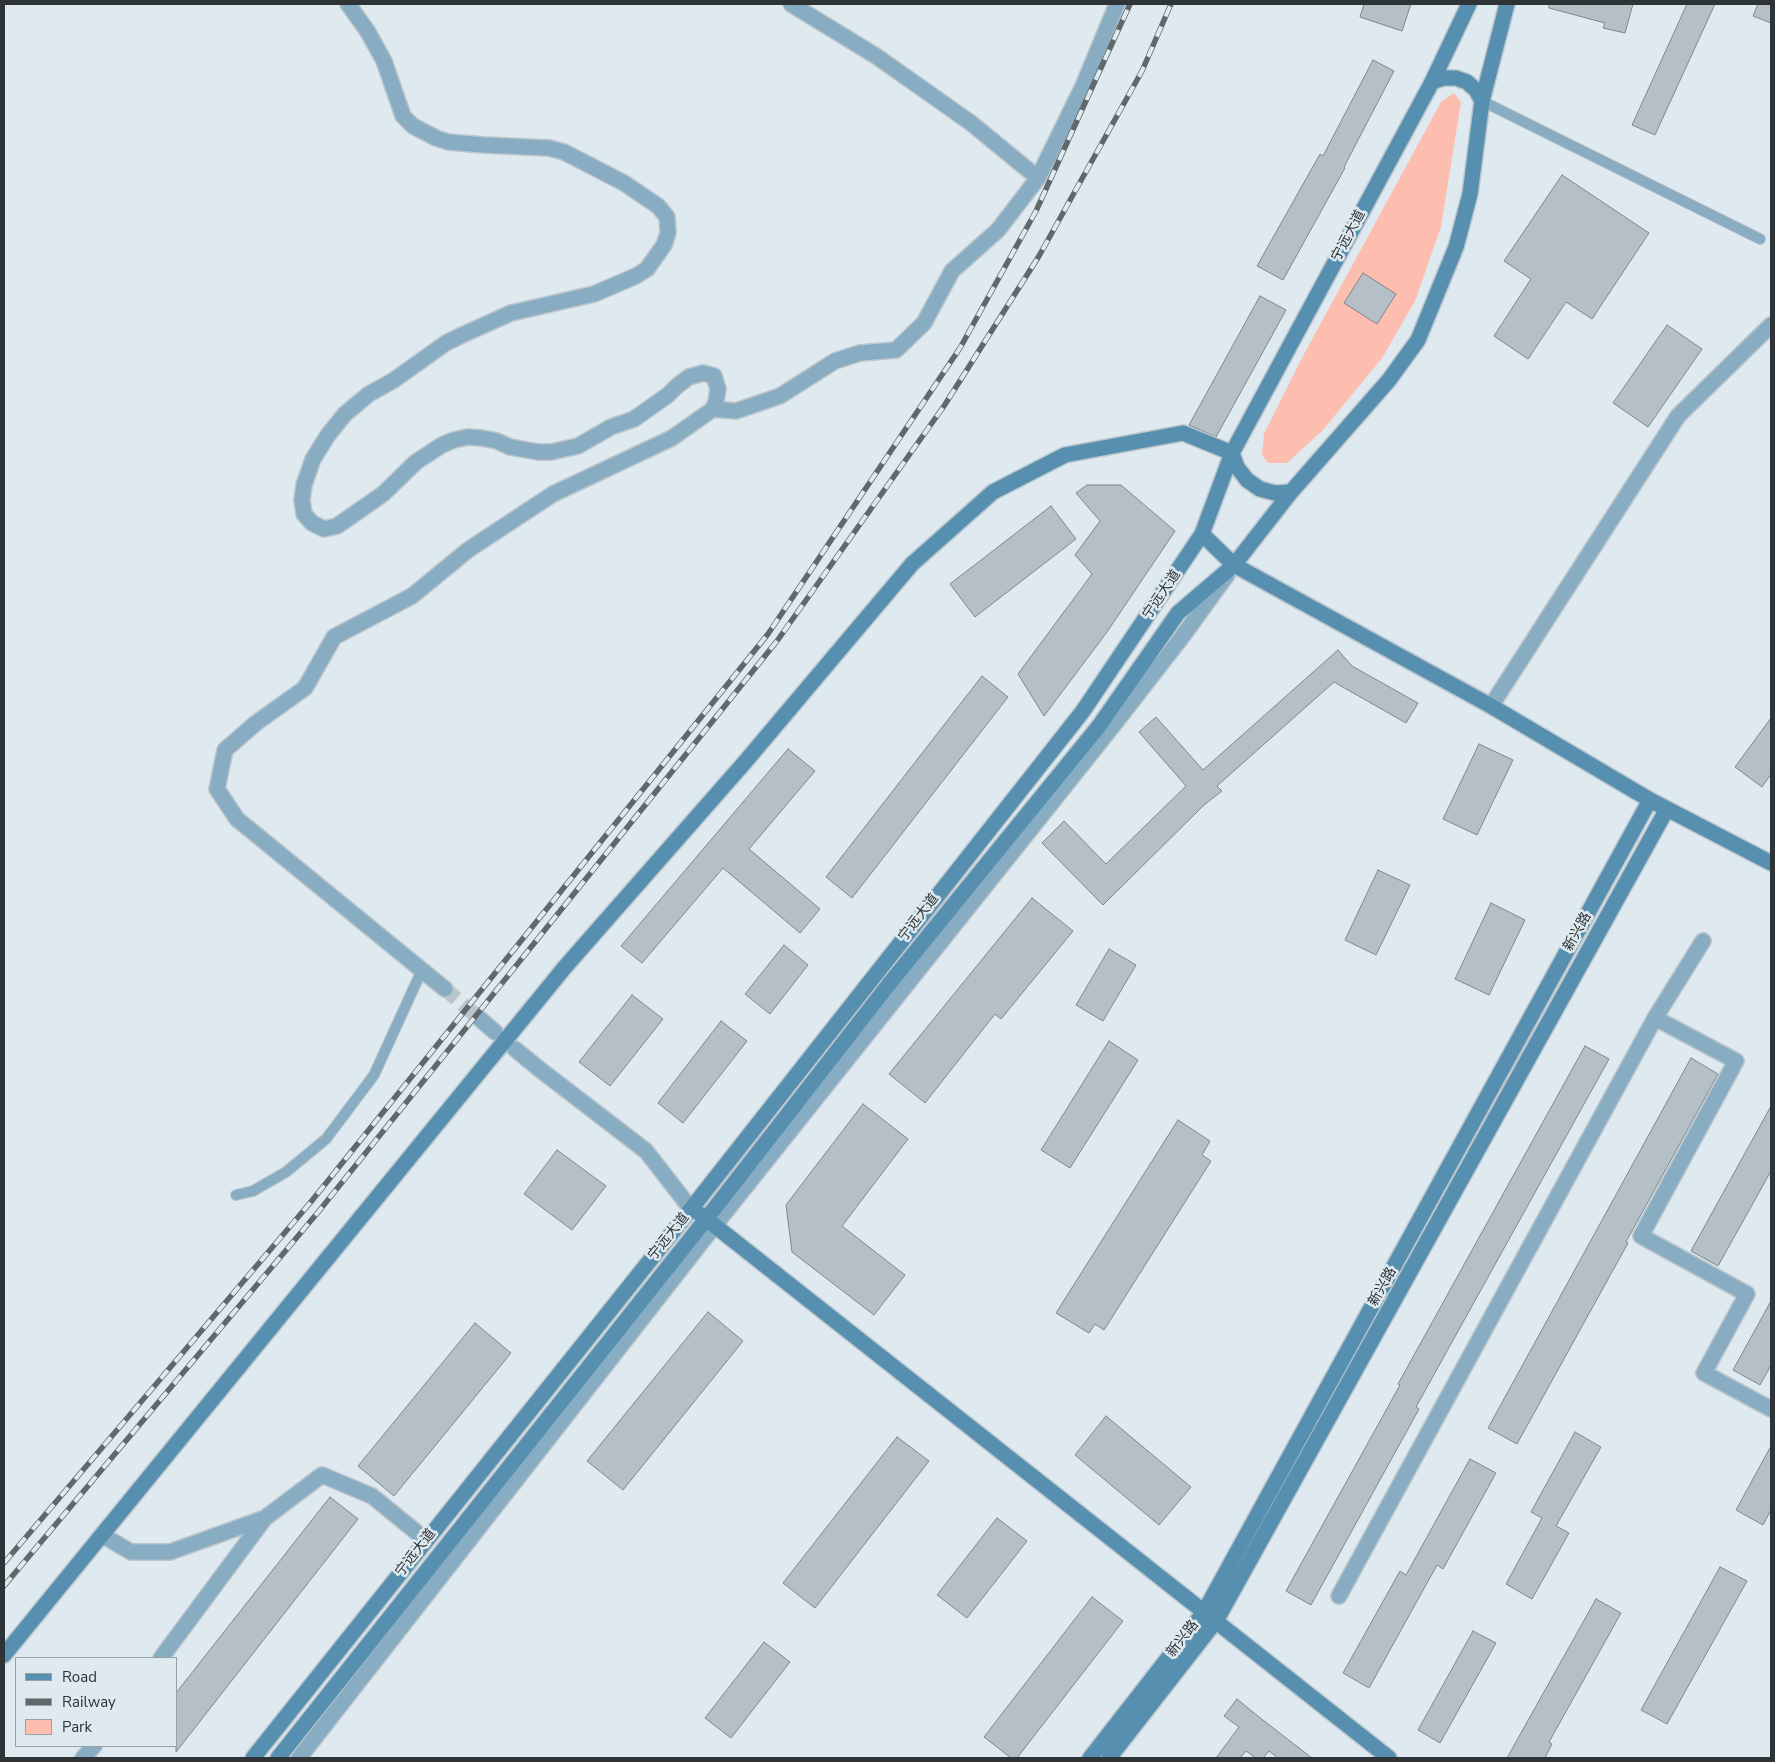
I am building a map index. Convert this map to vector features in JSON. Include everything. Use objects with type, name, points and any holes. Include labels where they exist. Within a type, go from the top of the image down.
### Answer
[{"type":"main road","name":"宁远大道","points":[[254,1758],[426,1540],[692,1209],[1083,711],[1202,534],[1232,452],[1432,82],[1469,4]]},
{"type":"main road","name":"宁远大道","points":[[278,1758],[711,1222],[890,984],[1099,726],[1178,613],[1234,565],[1291,492],[1389,380],[1418,340],[1456,247],[1470,194],[1482,101],[1508,4]]},
{"type":"main road","points":[[1432,82],[1444,78],[1456,78],[1467,82],[1476,90],[1482,101]]},
{"type":"main road","points":[[4,1655],[565,967],[745,762],[912,564],[993,492],[1065,455],[1183,433],[1232,452],[1237,468],[1247,480],[1260,489],[1275,493],[1291,492]]},
{"type":"main road","points":[[1202,534],[1234,565],[1492,706],[1650,800],[1771,863]]},
{"type":"main road","name":"新兴路","points":[[1090,1758],[1210,1616],[1650,800]]},
{"type":"main road","name":"新兴路","points":[[1109,1758],[1210,1616],[1667,809]]},
{"type":"main road","points":[[692,1209],[711,1222],[1390,1758]]},
{"type":"street","points":[[348,4],[368,32],[384,61],[403,116],[413,126],[448,142],[549,148],[564,152],[624,183],[658,206],[667,217],[668,232],[664,245],[647,269],[636,276],[594,294],[510,313],[446,343],[394,380],[369,394],[345,414],[328,435],[313,460],[302,500],[304,514],[312,523],[324,529],[337,526],[384,494],[416,462],[442,445],[454,440],[468,437],[482,438],[497,441],[510,447],[538,452],[551,452],[578,446],[611,427],[634,419],[668,395],[676,386],[689,377],[703,373],[714,376],[718,389],[713,409],[672,438],[553,494],[468,550],[412,596],[334,637],[305,688],[256,723],[225,750],[217,789],[237,819],[445,989]]},
{"type":"street","points":[[791,4],[808,8],[971,123],[1038,178]]},
{"type":"street","points":[[713,409],[736,411],[780,396],[835,361],[860,353],[896,350],[924,323],[952,271],[998,230],[1038,178],[1083,86],[1117,4]]},
{"type":"street","points":[[1492,706],[1678,416],[1771,325]]},
{"type":"street","points":[[1339,1596],[1656,1018],[1703,941]]},
{"type":"street","points":[[1656,1018],[1736,1061],[1640,1236],[1747,1294],[1704,1373],[1771,1410]]},
{"type":"street","points":[[480,1019],[495,1032]]},
{"type":"street","points":[[515,1049],[646,1152],[692,1209]]},
{"type":"street","name":"宁远大道","points":[[299,1758],[711,1222]]},
{"type":"street","points":[[162,1657],[265,1518],[322,1475],[372,1496],[426,1540]]},
{"type":"street","points":[[102,1535],[131,1552],[170,1552],[265,1518]]},
{"type":"street","points":[[84,1758],[93,1747]]},
{"type":"lane","points":[[1482,101],[1760,239]]},
{"type":"lane","points":[[236,1194],[253,1191],[286,1172],[326,1139],[374,1075],[422,970]]},
{"type":"green space","points":[[1454,93],[1461,102],[1441,227],[1415,301],[1382,358],[1323,430],[1287,463],[1268,463],[1262,455],[1264,434],[1303,356],[1441,102]]},
{"type":"building","points":[[1364,4],[1411,4],[1402,31],[1360,17]]},
{"type":"building","points":[[1549,4],[1633,4],[1625,33],[1603,28],[1605,23],[1549,8]]},
{"type":"building","points":[[1687,4],[1715,4],[1655,135],[1632,125]]},
{"type":"building","points":[[1758,4],[1771,4],[1771,23],[1753,16]]},
{"type":"building","points":[[1373,60],[1394,71],[1345,168],[1283,280],[1257,266],[1320,154],[1323,156]]},
{"type":"building","points":[[1562,175],[1649,233],[1592,319],[1566,302],[1528,359],[1494,336],[1531,279],[1504,261]]},
{"type":"building","points":[[1363,273],[1396,294],[1377,324],[1344,303]]},
{"type":"building","points":[[1260,296],[1286,310],[1216,437],[1189,425]]},
{"type":"building","points":[[1667,325],[1702,349],[1648,427],[1613,403]]},
{"type":"building","points":[[1087,485],[1121,485],[1175,531],[1107,632],[1044,716],[1018,674],[1092,574],[1075,555],[1100,521],[1076,493]]},
{"type":"building","points":[[1051,506],[1076,539],[975,617],[950,584]]},
{"type":"building","points":[[1338,650],[1352,666],[1418,703],[1406,723],[1334,682],[1217,786],[1222,791],[1204,805],[1103,905],[1042,843],[1064,821],[1106,864],[1186,786],[1139,732],[1156,717],[1203,770]]},
{"type":"building","points":[[982,676],[1008,697],[852,898],[826,877]]},
{"type":"building","points":[[1771,718],[1771,774],[1762,787],[1735,767]]},
{"type":"building","points":[[1479,744],[1513,760],[1477,835],[1443,819]]},
{"type":"building","points":[[788,749],[815,771],[749,849],[820,909],[800,933],[723,868],[642,963],[621,946]]},
{"type":"building","points":[[1378,870],[1410,885],[1376,955],[1345,940]]},
{"type":"building","points":[[1032,898],[1073,931],[1001,1019],[995,1014],[925,1103],[889,1074]]},
{"type":"building","points":[[1491,903],[1525,920],[1489,995],[1455,979]]},
{"type":"building","points":[[784,945],[808,965],[770,1014],[745,994]]},
{"type":"building","points":[[1109,949],[1136,965],[1103,1021],[1076,1005]]},
{"type":"building","points":[[632,995],[663,1019],[610,1086],[579,1062]]},
{"type":"building","points":[[721,1021],[747,1041],[683,1123],[658,1103]]},
{"type":"building","points":[[1109,1041],[1138,1060],[1070,1168],[1041,1150]]},
{"type":"building","points":[[1585,1046],[1609,1059],[1416,1407],[1419,1409],[1311,1605],[1286,1591]]},
{"type":"building","points":[[1691,1058],[1718,1074],[1626,1242],[1628,1243],[1517,1444],[1488,1428]]},
{"type":"building","points":[[863,1104],[908,1139],[842,1226],[905,1275],[874,1315],[792,1252],[786,1205]]},
{"type":"building","points":[[1771,1106],[1771,1171],[1718,1266],[1691,1251]]},
{"type":"building","points":[[1178,1120],[1210,1141],[1202,1155],[1211,1161],[1104,1330],[1095,1324],[1089,1333],[1056,1313]]},
{"type":"building","points":[[557,1150],[606,1186],[572,1230],[524,1194]]},
{"type":"building","points":[[1771,1301],[1771,1365],[1760,1385],[1733,1370]]},
{"type":"building","points":[[708,1312],[743,1341],[623,1490],[587,1461]]},
{"type":"building","points":[[475,1323],[511,1353],[394,1496],[358,1466]]},
{"type":"building","points":[[1106,1416],[1191,1487],[1159,1525],[1075,1455]]},
{"type":"building","points":[[1575,1432],[1601,1447],[1556,1526],[1569,1533],[1532,1599],[1506,1584],[1542,1518],[1531,1512]]},
{"type":"building","points":[[897,1437],[929,1461],[815,1608],[783,1583]]},
{"type":"building","points":[[1771,1446],[1771,1510],[1763,1525],[1736,1510]]},
{"type":"building","points":[[1470,1459],[1496,1473],[1443,1569],[1437,1565],[1369,1688],[1343,1673],[1400,1571],[1406,1575]]},
{"type":"building","points":[[330,1497],[358,1519],[176,1752],[176,1747],[178,1747],[178,1690]]},
{"type":"building","points":[[997,1518],[1027,1541],[967,1618],[937,1595]]},
{"type":"building","points":[[1720,1567],[1747,1581],[1667,1724],[1641,1710]]},
{"type":"building","points":[[1092,1597],[1123,1621],[1017,1758],[1011,1758],[984,1737]]},
{"type":"building","points":[[1596,1599],[1621,1613],[1549,1742],[1552,1744],[1545,1758],[1507,1758]]},
{"type":"building","points":[[1473,1631],[1496,1643],[1440,1743],[1418,1730]]},
{"type":"building","points":[[764,1642],[790,1662],[731,1738],[705,1718]]},
{"type":"building","points":[[1237,1699],[1312,1758],[1278,1758],[1269,1751],[1263,1758],[1256,1758],[1246,1751],[1240,1758],[1216,1758],[1239,1727],[1224,1716]]},
{"type":"tunnel","points":[[445,989],[480,1019]]},
{"type":"railway","points":[[4,1563],[310,1203],[768,634],[960,348],[1036,211],[1130,4]]},
{"type":"railway","points":[[4,1586],[319,1211],[777,641],[944,406],[1039,256],[1142,71],[1171,4]]}]
